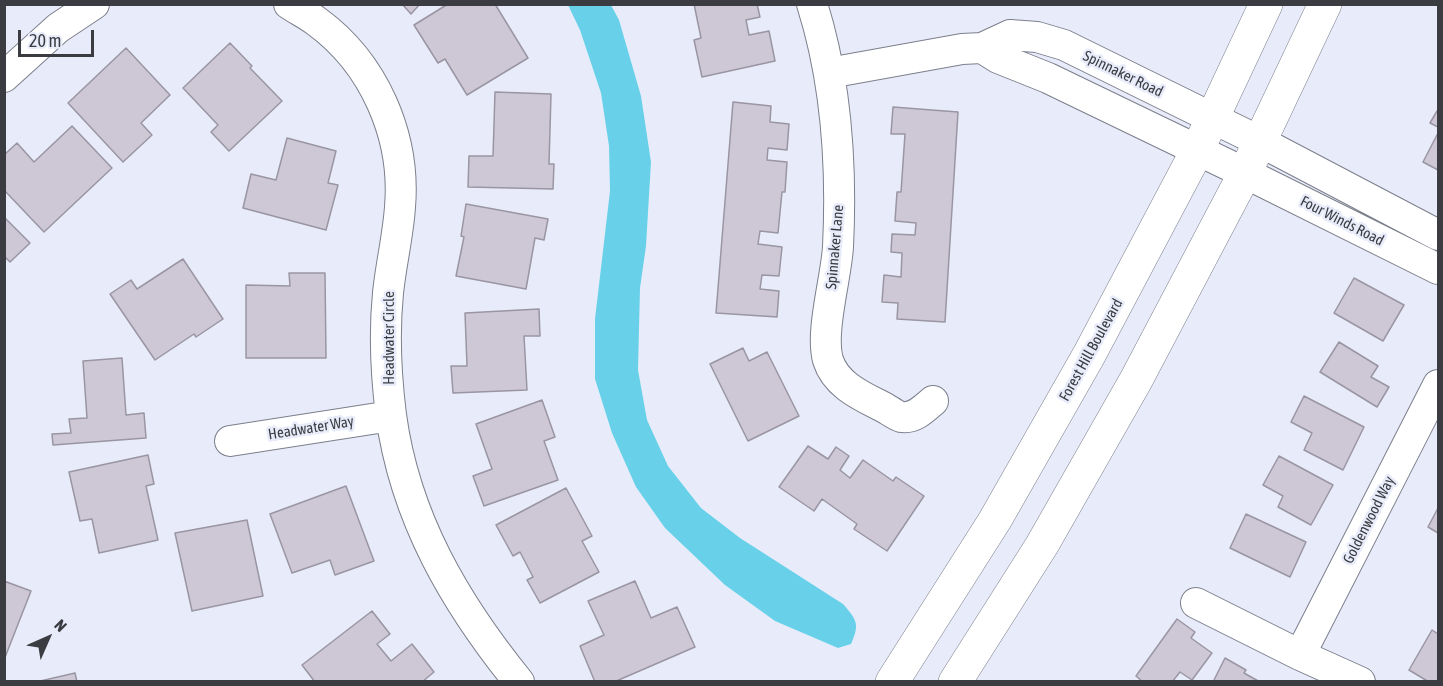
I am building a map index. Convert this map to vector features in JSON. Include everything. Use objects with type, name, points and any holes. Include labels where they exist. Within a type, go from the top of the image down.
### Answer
[{"type":"main road","name":"Forest Hill Boulevard","points":[[892,681],[996,520],[1089,355],[1197,151],[1266,4]]},
{"type":"main road","points":[[955,681],[1042,545],[1136,380],[1245,173],[1324,4]]},
{"type":"street","points":[[4,77],[58,28],[94,4]]},
{"type":"street","name":"Headwater Circle","points":[[289,4],[316,21],[355,58],[375,88],[395,137],[401,172],[401,195],[388,294],[386,355],[391,416],[401,463],[412,502],[427,540],[455,595],[519,681]]},
{"type":"street","name":"Spinnaker Lane","points":[[812,4],[829,73],[835,111],[840,180],[838,250],[825,344],[828,362],[838,378],[851,390],[902,417],[918,414],[933,401]]},
{"type":"street","name":"Spinnaker Road","points":[[829,73],[962,49],[982,48],[1010,35],[1037,37],[1064,45],[1259,141]]},
{"type":"street","points":[[982,48],[998,58],[1048,78],[1245,173]]},
{"type":"street","points":[[1259,141],[1438,235]]},
{"type":"street","name":"Four Winds Road","points":[[1245,173],[1438,269]]},
{"type":"street","name":"Goldenwood Way","points":[[1300,655],[1438,385]]},
{"type":"street","name":"Headwater Way","points":[[230,441],[391,416]]},
{"type":"street","points":[[1196,603],[1300,655],[1360,681]]},
{"type":"water","points":[[568,5],[611,5],[619,20],[641,96],[651,162],[646,246],[640,288],[638,370],[647,420],[668,466],[701,508],[740,538],[843,604],[856,623],[856,632],[851,644],[838,648],[775,621],[725,585],[665,528],[636,487],[612,433],[595,379],[595,319],[610,191],[609,146],[601,93],[580,30]]},
{"type":"building","points":[[402,4],[420,4],[411,14]]},
{"type":"building","points":[[448,4],[495,4],[528,58],[467,95],[445,59],[438,63],[414,25]]},
{"type":"building","points":[[694,4],[757,4],[760,17],[746,20],[749,35],[769,31],[775,61],[702,77],[694,40],[701,38]]},
{"type":"building","points":[[230,43],[282,101],[229,151],[211,132],[218,125],[183,88]]},
{"type":"building","points":[[126,48],[170,95],[141,123],[152,135],[123,162],[68,103]]},
{"type":"building","points":[[495,92],[551,94],[549,164],[554,164],[553,189],[468,187],[469,156],[493,156]]},
{"type":"building","points":[[733,102],[771,106],[770,122],[789,124],[787,150],[768,148],[767,160],[787,162],[778,233],[760,231],[758,244],[782,247],[779,276],[762,275],[760,289],[779,291],[777,317],[716,313]]},
{"type":"building","points":[[893,107],[958,112],[945,322],[897,319],[898,303],[882,302],[884,275],[901,277],[902,253],[891,252],[892,234],[915,235],[916,223],[895,221],[897,192],[901,192],[905,134],[891,134]]},
{"type":"building","points":[[1438,111],[1438,127],[1430,123]]},
{"type":"building","points":[[72,126],[112,168],[44,232],[4,190],[4,155],[17,143],[34,162]]},
{"type":"building","points":[[1438,133],[1438,170],[1423,162]]},
{"type":"building","points":[[287,138],[336,151],[328,183],[338,185],[326,230],[243,208],[251,174],[276,180]]},
{"type":"building","points":[[466,204],[548,219],[544,240],[535,238],[526,289],[456,276],[464,237],[461,236]]},
{"type":"building","points":[[4,217],[30,243],[10,262],[4,256]]},
{"type":"building","points":[[183,259],[223,319],[196,337],[194,334],[155,360],[110,294],[131,280],[137,289]]},
{"type":"building","points":[[289,273],[325,273],[326,358],[246,358],[246,285],[290,286]]},
{"type":"building","points":[[1354,278],[1404,305],[1383,341],[1334,313]]},
{"type":"building","points":[[539,309],[540,336],[524,336],[527,390],[453,393],[451,366],[467,366],[465,313]]},
{"type":"building","points":[[1339,342],[1378,366],[1371,377],[1389,387],[1377,407],[1320,372]]},
{"type":"building","points":[[743,348],[749,361],[767,352],[799,416],[748,441],[710,364]]},
{"type":"building","points":[[122,358],[126,415],[144,413],[146,438],[53,445],[52,434],[71,433],[69,419],[87,418],[83,361]]},
{"type":"building","points":[[1304,396],[1364,427],[1343,470],[1304,450],[1312,433],[1291,422]]},
{"type":"building","points":[[542,400],[555,437],[544,441],[558,480],[484,506],[473,476],[492,469],[476,424]]},
{"type":"building","points":[[808,446],[828,459],[836,447],[849,456],[840,470],[850,478],[863,460],[893,481],[896,477],[924,496],[887,551],[854,529],[857,524],[822,499],[814,511],[779,487]]},
{"type":"building","points":[[148,455],[154,484],[146,486],[158,540],[99,553],[92,519],[80,521],[69,472]]},
{"type":"building","points":[[1279,456],[1333,485],[1311,525],[1278,507],[1283,496],[1263,485]]},
{"type":"building","points":[[346,486],[374,561],[335,575],[330,560],[292,573],[270,514]]},
{"type":"building","points":[[566,488],[592,536],[582,541],[599,572],[540,603],[527,580],[533,577],[520,552],[513,556],[496,525]]},
{"type":"building","points":[[1438,508],[1438,533],[1428,527]]},
{"type":"building","points":[[1246,514],[1306,542],[1290,577],[1230,548]]},
{"type":"building","points":[[247,520],[263,596],[192,611],[175,533]]},
{"type":"building","points":[[4,581],[31,591],[4,660]]},
{"type":"building","points":[[635,581],[651,618],[677,607],[695,647],[614,682],[595,682],[580,646],[604,635],[588,601]]},
{"type":"building","points":[[372,611],[390,634],[377,644],[391,661],[412,644],[434,672],[422,682],[315,682],[302,665]]},
{"type":"building","points":[[1177,619],[1195,632],[1191,638],[1212,653],[1192,680],[1180,672],[1172,682],[1143,682],[1136,676]]},
{"type":"building","points":[[1432,630],[1438,634],[1438,682],[1429,682],[1409,670]]},
{"type":"building","points":[[1225,658],[1246,670],[1244,673],[1260,682],[1213,682]]},
{"type":"building","points":[[75,673],[77,682],[36,682]]}]
